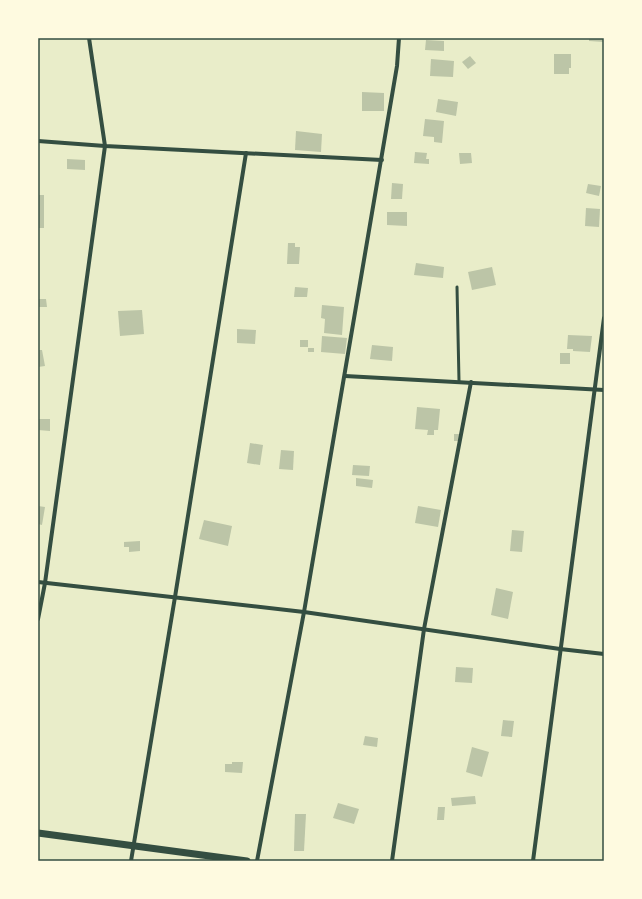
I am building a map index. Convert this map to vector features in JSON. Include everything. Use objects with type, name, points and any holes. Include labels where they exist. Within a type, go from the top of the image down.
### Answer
[{"type":"street","points":[[38,619],[45,583],[105,146],[89,38]]},
{"type":"street","points":[[257,861],[304,612],[345,376],[382,160],[397,66],[399,38]]},
{"type":"street","points":[[38,141],[105,146],[382,160]]},
{"type":"street","points":[[131,861],[246,153]]},
{"type":"street","points":[[533,861],[604,318]]},
{"type":"street","points":[[345,376],[604,390]]},
{"type":"street","points":[[392,861],[424,629],[471,382]]},
{"type":"street","points":[[38,582],[304,612],[604,654]]},
{"type":"street","points":[[38,833],[247,861]]},
{"type":"lane","points":[[457,287],[459,381]]},
{"type":"building","points":[[589,38],[604,38],[604,42],[589,41]]},
{"type":"building","points":[[426,40],[444,41],[444,51],[425,50]]},
{"type":"building","points":[[554,54],[571,54],[571,68],[569,68],[569,74],[554,74]]},
{"type":"building","points":[[470,56],[476,63],[468,69],[462,62]]},
{"type":"building","points":[[431,59],[454,61],[453,77],[430,76]]},
{"type":"building","points":[[362,92],[384,93],[384,111],[362,111]]},
{"type":"building","points":[[438,99],[458,102],[456,116],[436,112]]},
{"type":"building","points":[[425,119],[444,121],[442,143],[434,142],[434,137],[423,136]]},
{"type":"building","points":[[296,131],[322,134],[321,152],[295,150]]},
{"type":"building","points":[[415,152],[427,153],[426,159],[429,159],[429,164],[414,163]]},
{"type":"building","points":[[459,153],[471,153],[472,163],[460,164]]},
{"type":"building","points":[[67,159],[85,160],[85,170],[67,169]]},
{"type":"building","points":[[392,183],[403,184],[402,199],[391,199]]},
{"type":"building","points":[[588,184],[601,186],[599,196],[586,193]]},
{"type":"building","points":[[38,195],[44,195],[44,228],[38,228]]},
{"type":"building","points":[[586,208],[600,209],[599,227],[585,226]]},
{"type":"building","points":[[387,212],[407,212],[407,226],[387,225]]},
{"type":"building","points":[[288,243],[295,243],[295,247],[300,247],[299,264],[287,264]]},
{"type":"building","points":[[416,263],[444,267],[443,278],[414,275]]},
{"type":"building","points":[[492,267],[496,285],[472,290],[468,272]]},
{"type":"building","points":[[295,287],[308,288],[307,297],[294,297]]},
{"type":"building","points":[[38,299],[46,299],[47,307],[38,307]]},
{"type":"building","points":[[322,305],[344,307],[342,335],[324,333],[325,319],[321,318]]},
{"type":"building","points":[[142,310],[144,334],[120,336],[118,311]]},
{"type":"building","points":[[237,329],[256,330],[255,344],[237,343]]},
{"type":"building","points":[[568,335],[592,336],[590,352],[573,351],[573,349],[567,349]]},
{"type":"building","points":[[322,336],[347,338],[345,354],[321,352]]},
{"type":"building","points":[[300,340],[308,340],[308,347],[300,347]]},
{"type":"building","points":[[372,345],[393,347],[392,361],[370,359]]},
{"type":"building","points":[[308,348],[314,348],[314,352],[308,352]]},
{"type":"building","points":[[38,350],[42,350],[45,366],[38,367]]},
{"type":"building","points":[[560,353],[570,353],[570,364],[560,364]]},
{"type":"building","points":[[417,407],[440,409],[438,430],[434,430],[434,435],[427,435],[428,430],[415,429]]},
{"type":"building","points":[[38,419],[50,419],[50,431],[38,430]]},
{"type":"building","points":[[454,434],[460,434],[460,441],[454,441]]},
{"type":"building","points":[[250,443],[263,445],[260,465],[247,463]]},
{"type":"building","points":[[281,450],[294,451],[293,470],[279,469]]},
{"type":"building","points":[[353,465],[370,466],[369,476],[352,475]]},
{"type":"building","points":[[356,478],[373,480],[372,488],[356,486]]},
{"type":"building","points":[[38,506],[45,507],[42,525],[38,524]]},
{"type":"building","points":[[418,506],[441,510],[438,527],[415,523]]},
{"type":"building","points":[[204,520],[232,526],[228,546],[199,539]]},
{"type":"building","points":[[512,530],[524,531],[522,552],[510,551]]},
{"type":"building","points":[[140,541],[140,551],[129,552],[129,547],[124,547],[124,542]]},
{"type":"building","points":[[496,588],[513,592],[508,619],[491,615]]},
{"type":"building","points":[[456,667],[473,668],[472,683],[455,682]]},
{"type":"building","points":[[503,720],[514,721],[512,737],[501,736]]},
{"type":"building","points":[[365,736],[378,738],[377,747],[363,745]]},
{"type":"building","points":[[472,747],[489,752],[482,777],[466,772]]},
{"type":"building","points":[[232,762],[243,762],[242,773],[225,772],[225,764],[232,764]]},
{"type":"building","points":[[475,796],[476,804],[452,806],[451,798]]},
{"type":"building","points":[[338,803],[359,809],[354,824],[333,818]]},
{"type":"building","points":[[438,807],[445,807],[444,820],[437,820]]},
{"type":"building","points":[[295,814],[306,814],[304,851],[294,851]]}]
